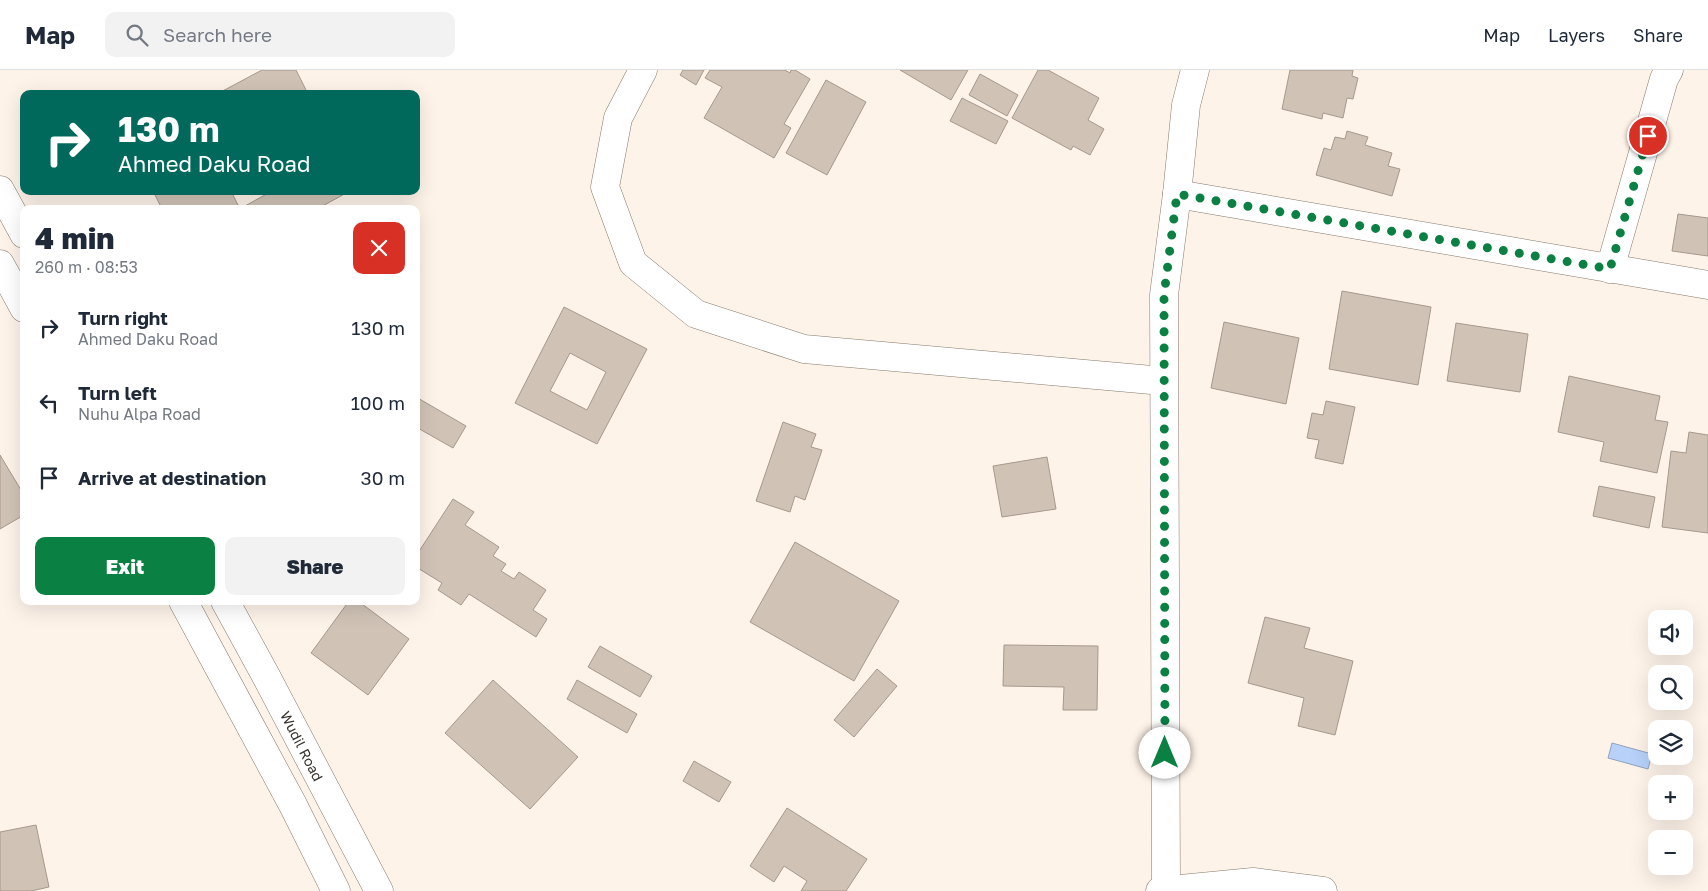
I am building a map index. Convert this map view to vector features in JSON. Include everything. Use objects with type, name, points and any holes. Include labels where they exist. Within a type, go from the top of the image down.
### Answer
[{"type":"street","points":[[643,70],[618,118],[604,187],[633,263],[696,314],[804,349],[1163,381]]},
{"type":"street","points":[[1195,70],[1186,105],[1164,295],[1163,890],[1253,882],[1324,891]]},
{"type":"street","points":[[1610,269],[1668,70]]},
{"type":"street","points":[[0,190],[20,227]]},
{"type":"street","points":[[1177,194],[1708,285]]},
{"type":"street","points":[[0,264],[20,301]]},
{"type":"street","points":[[185,605],[293,805],[336,891]]},
{"type":"street","name":"Wudil Road","points":[[227,605],[378,891]]},
{"type":"water","points":[[1612,743],[1648,753],[1649,765],[1648,769],[1608,758]]},
{"type":"building","points":[[262,70],[296,70],[306,90],[224,90]]},
{"type":"building","points":[[683,70],[704,70],[696,85],[680,75]]},
{"type":"building","points":[[710,70],[785,70],[790,73],[791,70],[795,70],[810,79],[784,124],[791,128],[774,158],[704,118],[722,87],[705,78]]},
{"type":"building","points":[[900,70],[968,70],[951,100]]},
{"type":"building","points":[[1038,70],[1048,70],[1099,98],[1088,120],[1104,129],[1090,155],[1073,146],[1071,150],[1012,118]]},
{"type":"building","points":[[1290,70],[1353,70],[1352,76],[1358,78],[1353,99],[1347,98],[1343,118],[1323,113],[1322,119],[1282,109]]},
{"type":"building","points":[[980,74],[1018,95],[1007,116],[969,95]]},
{"type":"building","points":[[826,80],[866,102],[827,175],[786,153]]},
{"type":"building","points":[[962,98],[1008,121],[996,144],[950,121]]},
{"type":"building","points":[[1347,131],[1368,137],[1365,145],[1392,153],[1388,166],[1400,169],[1392,196],[1316,175],[1324,148],[1331,150],[1335,137],[1345,139]]},
{"type":"building","points":[[155,195],[233,195],[238,205],[160,205]]},
{"type":"building","points":[[265,195],[343,195],[324,205],[247,205]]},
{"type":"building","points":[[1678,214],[1708,218],[1708,256],[1672,251]]},
{"type":"building","points":[[1342,291],[1431,307],[1418,385],[1329,369]]},
{"type":"building","points":[[564,307],[647,349],[597,444],[515,403]],"holes":[[[570,353],[606,372],[587,410],[550,391]]]},
{"type":"building","points":[[1224,322],[1299,338],[1286,404],[1211,388]]},
{"type":"building","points":[[1456,323],[1528,334],[1520,392],[1447,381]]},
{"type":"building","points":[[1569,376],[1660,396],[1655,420],[1668,422],[1657,473],[1600,461],[1604,442],[1558,432]]},
{"type":"building","points":[[420,399],[466,426],[453,448],[420,429]]},
{"type":"building","points":[[1326,401],[1355,407],[1343,464],[1315,458],[1319,440],[1307,438],[1312,413],[1323,415]]},
{"type":"building","points":[[783,422],[816,434],[811,447],[822,450],[805,500],[795,496],[790,512],[756,501]]},
{"type":"building","points":[[1689,432],[1708,435],[1708,533],[1662,527],[1671,451],[1686,453]]},
{"type":"building","points":[[0,455],[20,488],[20,517],[0,529]]},
{"type":"building","points":[[1047,457],[1056,509],[1002,517],[993,466]]},
{"type":"building","points":[[1599,486],[1655,497],[1649,528],[1593,516]]},
{"type":"building","points":[[453,499],[474,512],[465,525],[499,547],[493,556],[506,564],[501,571],[514,579],[519,572],[546,590],[533,610],[547,619],[536,637],[469,594],[461,605],[438,590],[442,583],[420,569],[420,550]]},
{"type":"building","points":[[795,542],[899,601],[854,681],[750,622]]},
{"type":"building","points":[[346,605],[363,605],[409,639],[368,695],[311,653]]},
{"type":"building","points":[[1265,617],[1310,628],[1304,648],[1353,661],[1335,735],[1298,726],[1304,698],[1248,683]]},
{"type":"building","points":[[1004,645],[1098,646],[1097,710],[1063,710],[1064,687],[1003,686]]},
{"type":"building","points":[[600,646],[652,676],[640,697],[588,667]]},
{"type":"building","points":[[877,669],[897,686],[854,737],[834,720]]},
{"type":"building","points":[[493,680],[578,757],[530,809],[445,733]]},
{"type":"building","points":[[577,680],[637,714],[627,733],[567,699]]},
{"type":"building","points":[[694,761],[731,782],[719,802],[683,781]]},
{"type":"building","points":[[787,808],[867,859],[846,891],[801,891],[807,881],[784,866],[774,882],[750,866]]},
{"type":"building","points":[[36,825],[49,887],[31,891],[0,891],[0,832]]},
{"type":"route","points":[[1165,753],[1164,295],[1177,194],[1610,269],[1648,136]]}]
